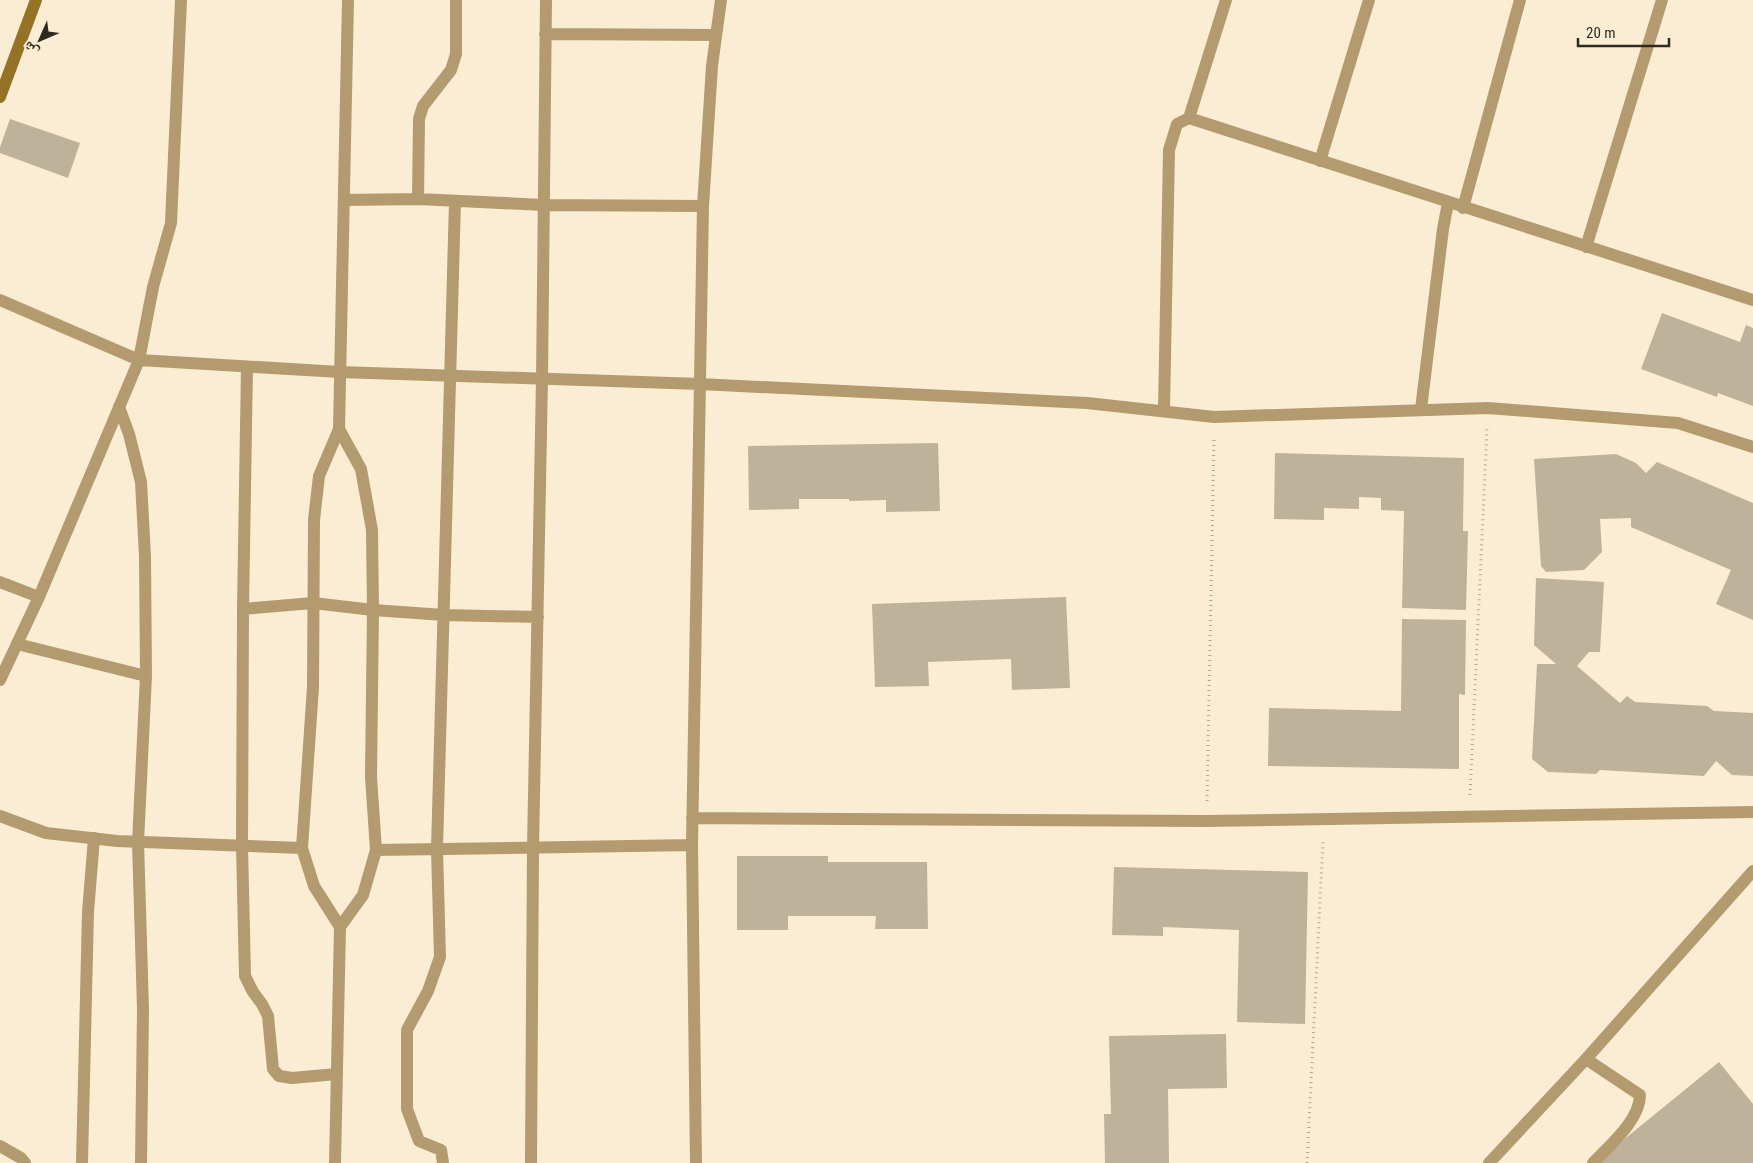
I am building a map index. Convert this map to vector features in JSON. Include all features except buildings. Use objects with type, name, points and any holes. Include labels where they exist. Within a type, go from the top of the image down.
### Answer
[{"type":"main road","points":[[0,97],[36,0]]},
{"type":"street","points":[[0,680],[39,597],[138,360],[154,287],[171,223],[181,0]]},
{"type":"street","points":[[335,1163],[340,927],[314,886],[302,848],[313,687],[314,520],[319,476],[339,429],[348,0]]},
{"type":"street","points":[[418,199],[419,119],[423,106],[451,70],[456,54],[456,0]]},
{"type":"street","points":[[531,1163],[533,848],[542,379],[546,0]]},
{"type":"street","points":[[696,1163],[692,818],[703,206],[712,66],[721,0]]},
{"type":"street","points":[[1189,118],[1226,0]]},
{"type":"street","points":[[1320,161],[1369,0]]},
{"type":"street","points":[[1463,208],[1520,0]]},
{"type":"street","points":[[1586,247],[1662,0]]},
{"type":"street","points":[[545,34],[716,35]]},
{"type":"street","points":[[1164,410],[1169,150],[1177,124],[1189,118],[1463,208],[1753,300]]},
{"type":"street","points":[[344,200],[418,199],[544,205],[703,206]]},
{"type":"street","points":[[443,1163],[441,1150],[419,1141],[407,1110],[407,1030],[428,991],[440,957],[436,849],[455,201]]},
{"type":"street","points":[[1421,410],[1442,229],[1448,203]]},
{"type":"street","points":[[0,300],[138,360],[340,372],[700,384],[1087,403],[1214,417],[1488,408],[1678,423],[1753,447]]},
{"type":"street","points":[[247,367],[242,846],[245,976],[252,992],[262,1004],[268,1016],[273,1069],[280,1076],[292,1078],[337,1074]]},
{"type":"street","points":[[119,407],[129,434],[141,482],[145,556],[146,676],[138,842],[143,1009],[141,1163]]},
{"type":"street","points":[[339,429],[361,469],[372,530],[371,776],[376,850],[363,895],[340,927]]},
{"type":"street","points":[[0,582],[39,597]]},
{"type":"street","points":[[243,609],[313,603],[444,615],[538,617]]},
{"type":"street","points":[[17,644],[146,676]]},
{"type":"street","points":[[692,818],[1206,821],[1753,812]]},
{"type":"street","points":[[0,816],[46,833],[138,842],[302,848]]},
{"type":"street","points":[[82,1163],[88,912],[94,838]]},
{"type":"street","points":[[376,850],[692,845]]},
{"type":"street","points":[[1489,1163],[1586,1058],[1753,871]]},
{"type":"street","points":[[1586,1058],[1640,1095],[1640,1104],[1623,1132],[1593,1163]]},
{"type":"street","points":[[0,1146],[22,1158],[25,1163]]},
{"type":"path","points":[[1469,817],[1488,408]]},
{"type":"path","points":[[1206,821],[1214,417]]},
{"type":"path","points":[[1307,1163],[1324,819]]}]
